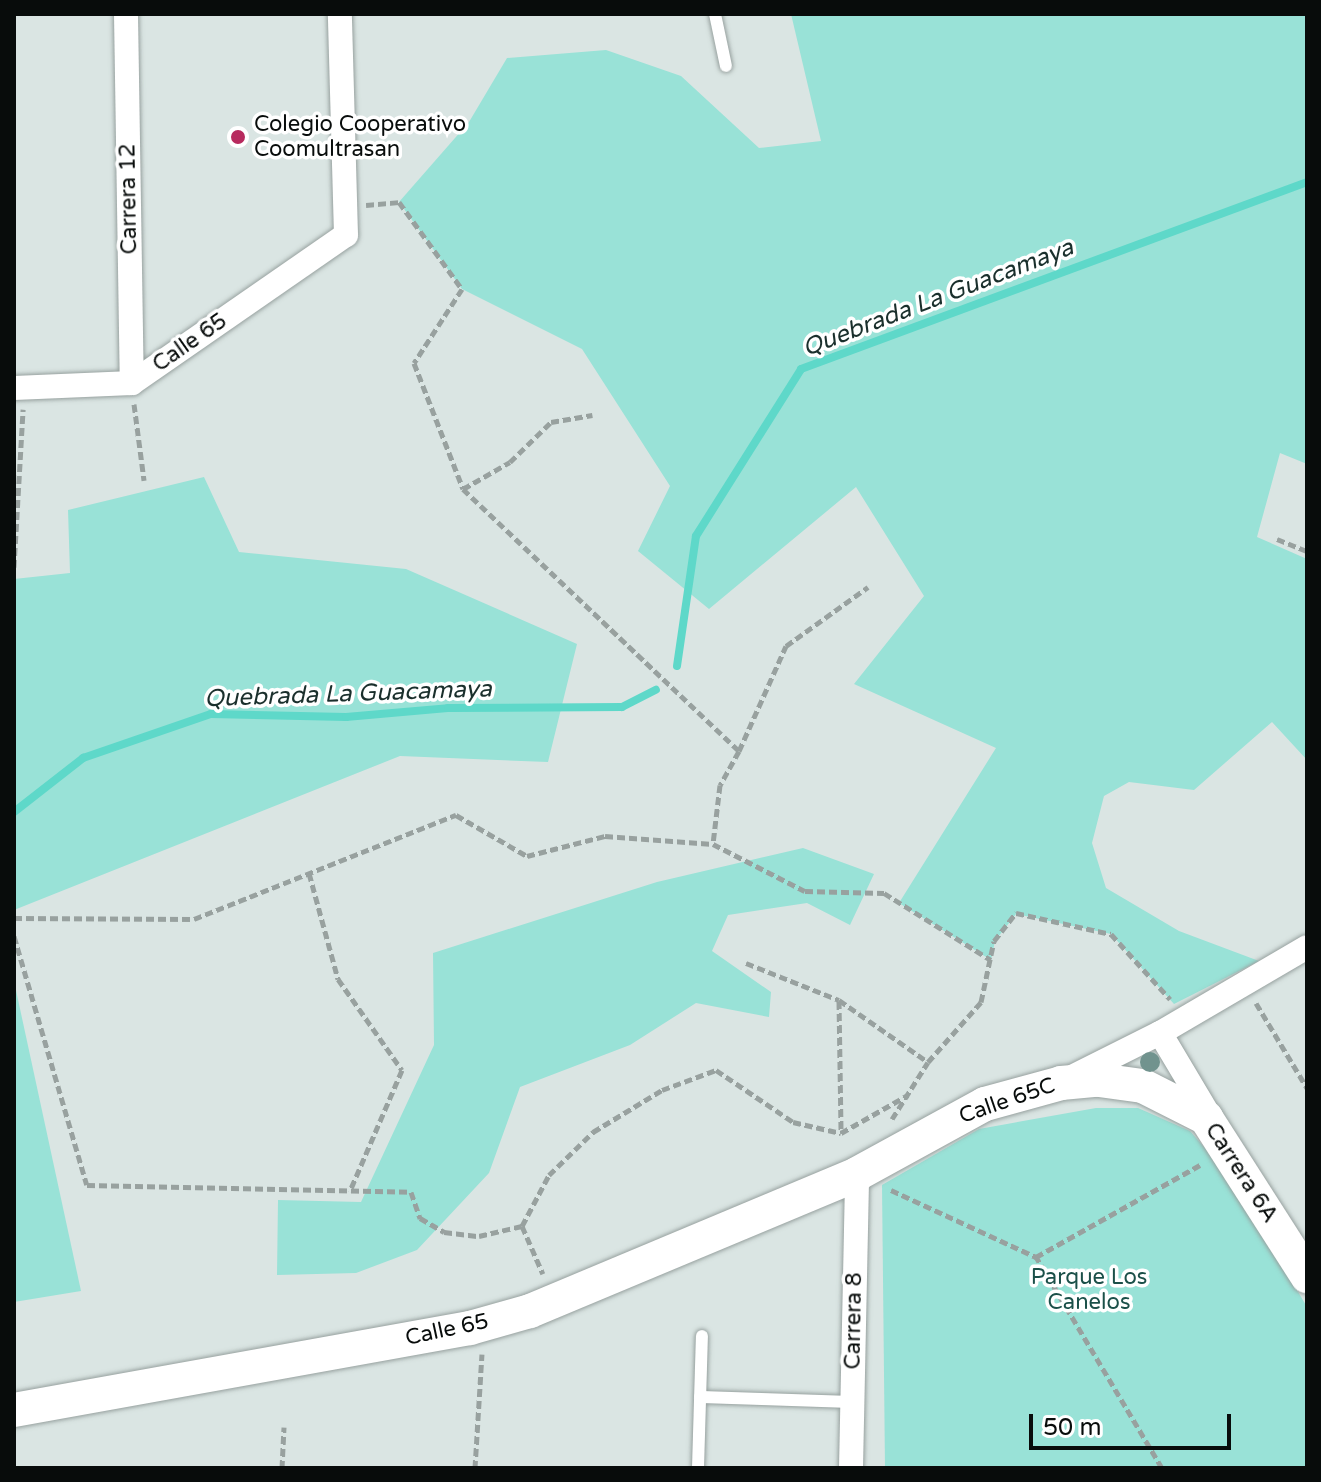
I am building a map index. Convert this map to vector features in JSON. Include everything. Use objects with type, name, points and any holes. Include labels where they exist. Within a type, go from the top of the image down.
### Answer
[{"type":"street","name":"Carrera 12","points":[[126,14],[132,383]]},
{"type":"street","points":[[340,14],[346,207]]},
{"type":"street","name":"Calle 65","points":[[19,388],[132,383],[346,235],[346,207]]},
{"type":"street","name":"Calle 65C","points":[[857,1174],[985,1104],[1061,1083],[1160,1033],[1307,947]]},
{"type":"street","points":[[1160,1033],[1222,1138]]},
{"type":"street","name":"Carrera 6A","points":[[1061,1083],[1099,1080],[1143,1086],[1174,1098],[1222,1138],[1307,1276]]},
{"type":"street","name":"Calle 65","points":[[14,1410],[470,1328],[555,1300],[857,1174]]},
{"type":"street","name":"Carrera 8","points":[[851,1468],[857,1174]]},
{"type":"lane","points":[[715,14],[726,66]]},
{"type":"lane","points":[[698,1468],[702,1336]]},
{"type":"lane","points":[[700,1397],[853,1402]]},
{"type":"path","points":[[346,207],[399,202],[462,289],[414,363],[463,489],[739,751]]},
{"type":"path","points":[[132,383],[144,480]]},
{"type":"path","points":[[14,567],[19,388]]},
{"type":"path","points":[[463,489],[510,462],[551,422],[592,415]]},
{"type":"path","points":[[1277,539],[1307,551]]},
{"type":"path","points":[[713,844],[720,785],[739,751],[786,646],[868,587]]},
{"type":"path","points":[[14,918],[194,919],[456,815],[527,856],[605,836],[713,844],[805,891],[884,893],[991,960]]},
{"type":"path","points":[[309,873],[338,979],[402,1070],[350,1191]]},
{"type":"path","points":[[888,1126],[928,1062],[981,1002],[994,941],[1016,913],[1111,934],[1183,1020]]},
{"type":"path","points":[[14,936],[87,1185],[411,1192],[420,1218],[444,1232],[479,1236],[522,1226],[549,1175],[593,1132],[662,1090],[716,1070],[793,1122],[841,1133],[908,1095]]},
{"type":"path","points":[[746,963],[839,1000],[928,1062]]},
{"type":"path","points":[[1245,984],[1307,1088]]},
{"type":"path","points":[[839,1000],[841,1133]]},
{"type":"path","points":[[1036,1257],[1222,1138]]},
{"type":"path","points":[[857,1174],[1036,1257],[1162,1468]]},
{"type":"path","points":[[522,1226],[555,1300]]},
{"type":"path","points":[[475,1468],[482,1354]]},
{"type":"path","points":[[282,1468],[284,1427]]},
{"type":"green space","points":[[791,14],[1307,14],[1307,464],[1280,453],[1257,537],[1307,559],[1307,760],[1272,722],[1194,790],[1129,782],[1104,796],[1092,843],[1106,888],[1179,931],[1259,961],[1174,1004],[1111,934],[1016,914],[995,941],[991,960],[899,903],[996,748],[854,684],[924,596],[856,487],[709,609],[638,551],[670,486],[582,349],[462,289],[399,202],[469,122],[507,58],[606,50],[681,76],[759,148],[821,141]]},
{"type":"green space","points":[[204,477],[239,552],[406,569],[577,644],[548,762],[400,756],[14,910],[14,579],[70,573],[68,510]]},
{"type":"green space","points":[[803,848],[874,874],[850,925],[807,903],[728,915],[712,951],[771,992],[769,1017],[696,1003],[630,1045],[520,1087],[489,1173],[417,1250],[356,1273],[277,1275],[278,1200],[361,1202],[434,1045],[433,953],[657,882]]},
{"type":"green space","points":[[14,981],[81,1291],[14,1302]]},
{"type":"green space","name":"Parque Los Canelos","points":[[1096,1108],[1138,1108],[1190,1131],[1231,1178],[1307,1307],[1307,1468],[885,1468],[882,1185],[979,1129]]},
{"type":"waterway","name":"Quebrada La Guacamaya","points":[[677,666],[696,536],[801,369],[1307,182]]},
{"type":"waterway","name":"Quebrada La Guacamaya","points":[[14,812],[83,758],[211,714],[346,717],[448,708],[622,707],[656,690]]},
{"type":"place","name":"Colegio Cooperativo Coomultrasan","points":[[238,137]]}]
